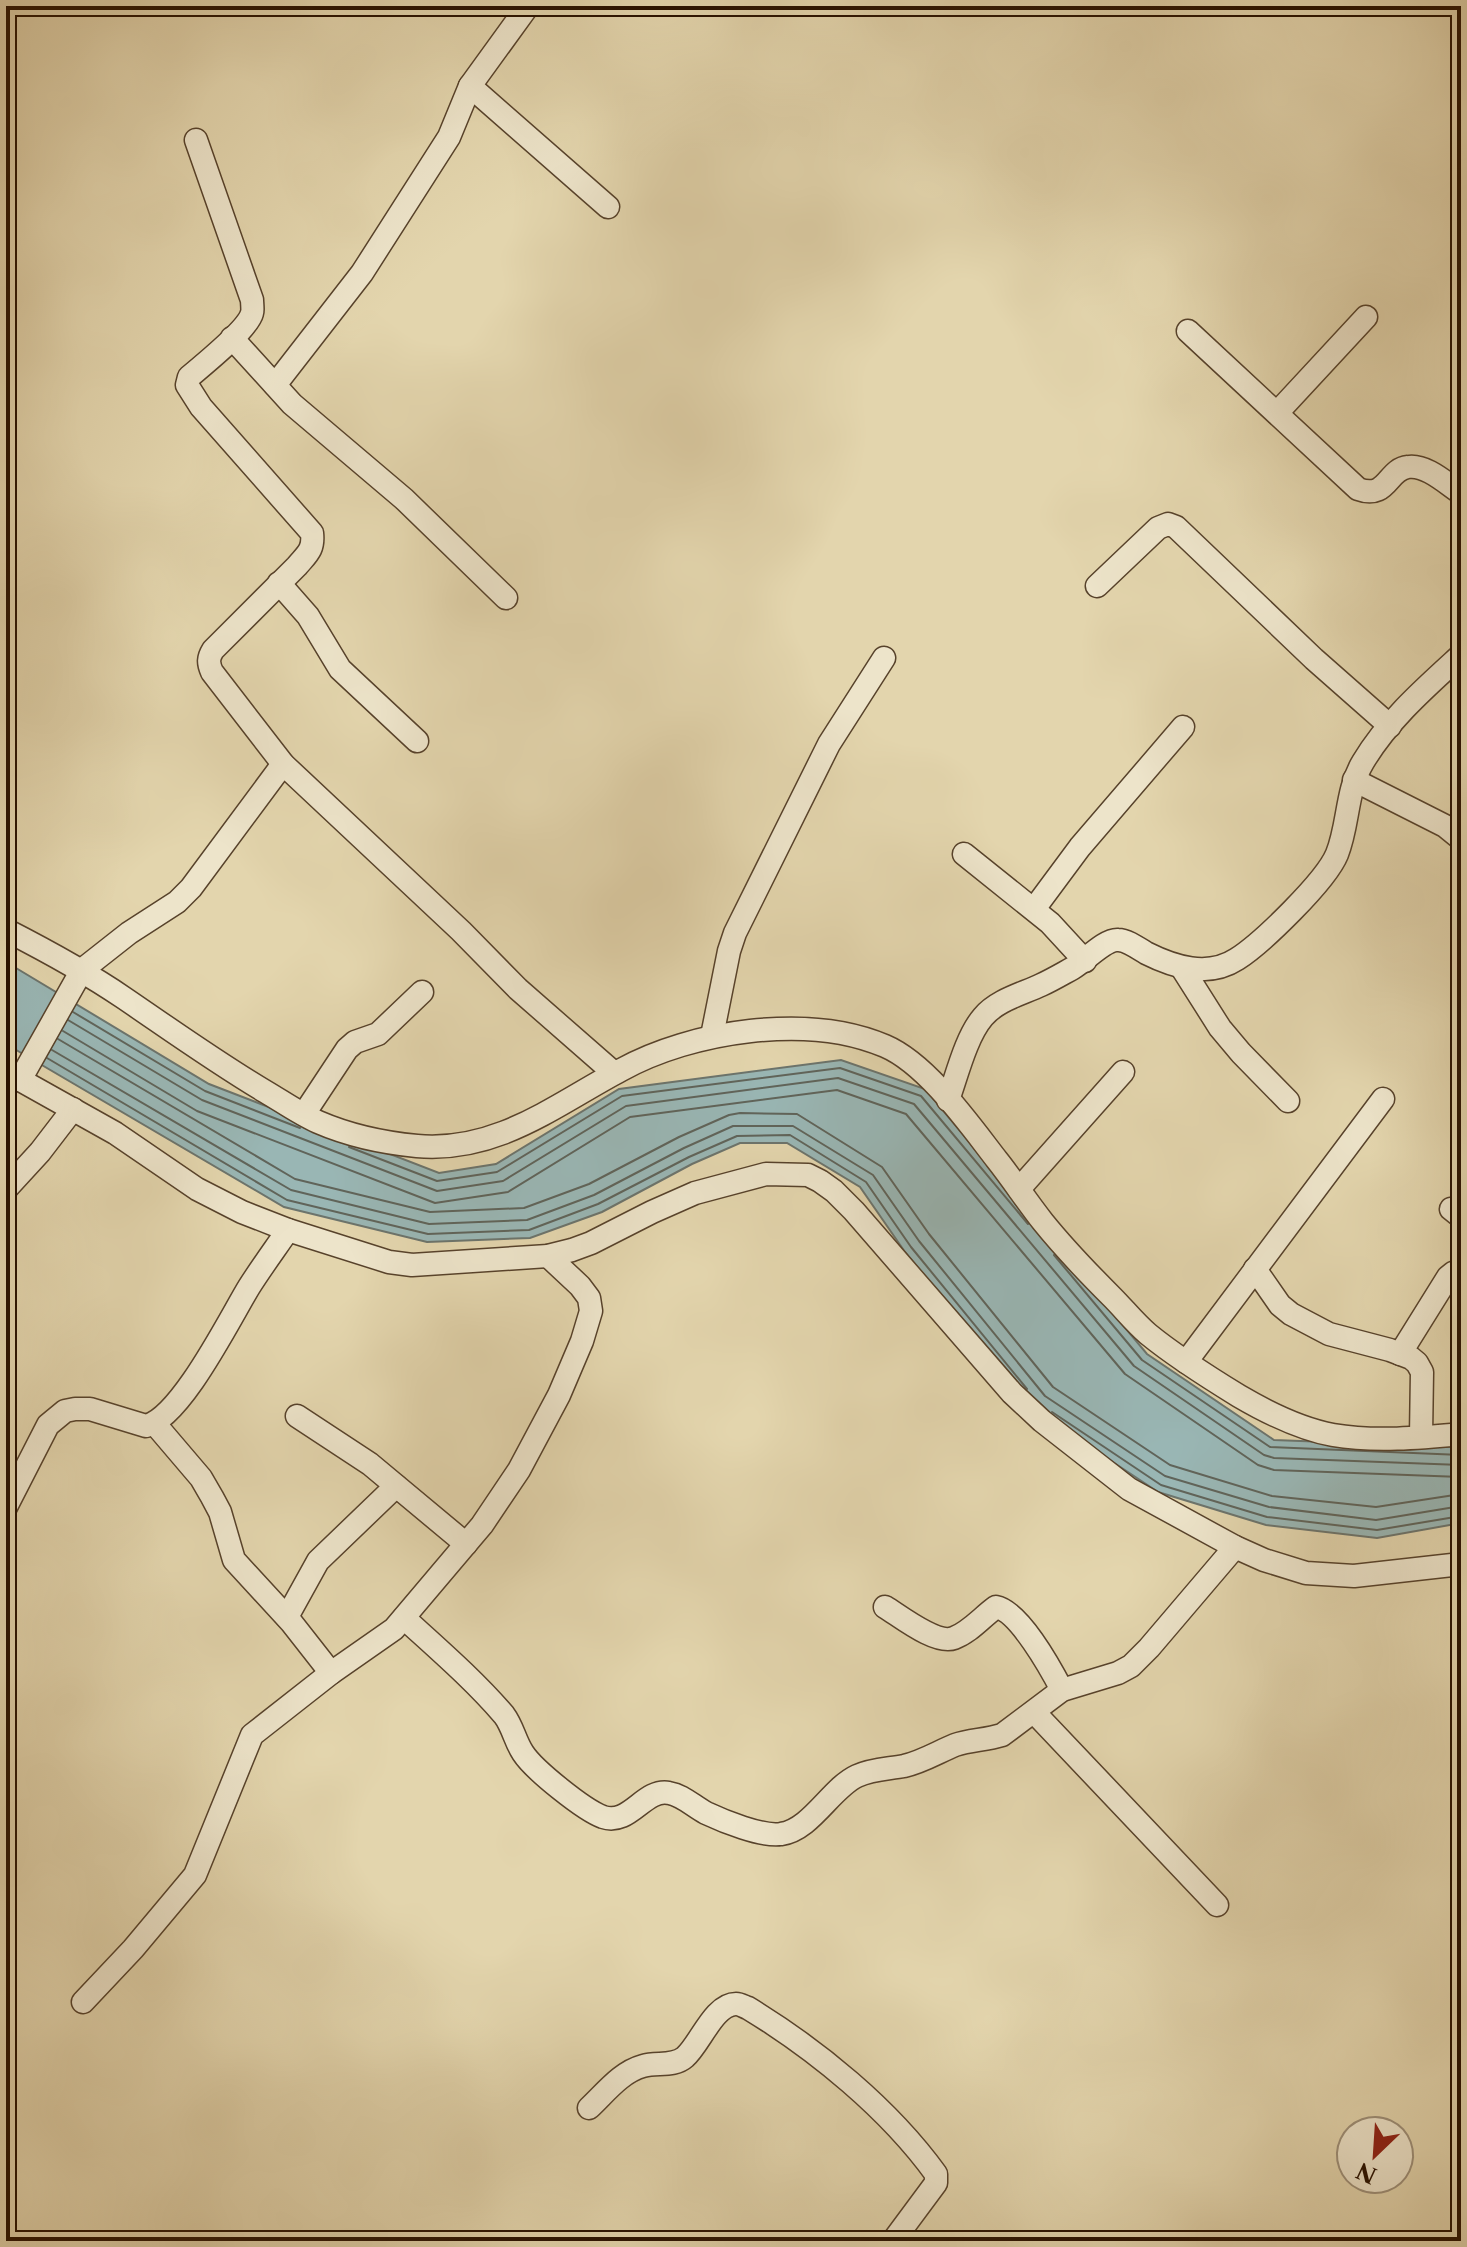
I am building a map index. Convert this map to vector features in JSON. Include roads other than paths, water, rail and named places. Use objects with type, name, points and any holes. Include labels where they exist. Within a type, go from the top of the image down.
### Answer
[{"type":"street","points":[[275,385],[362,273],[449,137],[470,86],[528,6]]},
{"type":"street","points":[[470,86],[608,207]]},
{"type":"street","points":[[196,140],[252,300],[253,313],[232,338],[189,377],[187,385],[201,407],[312,533],[313,543],[310,551],[213,650],[208,664],[283,764],[461,931],[518,989],[614,1073]]},
{"type":"street","points":[[1277,413],[1366,317]]},
{"type":"street","points":[[1188,331],[1358,489],[1368,493],[1377,491],[1401,469],[1410,466],[1437,477],[1461,493]]},
{"type":"street","points":[[232,338],[292,404],[404,499],[506,598]]},
{"type":"street","points":[[1097,586],[1158,528],[1168,524],[1176,527],[1314,659],[1390,726]]},
{"type":"street","points":[[279,583],[308,616],[340,669],[417,741]]},
{"type":"street","points":[[948,1100],[972,1034],[985,1014],[1085,961],[1111,941],[1121,940],[1164,962],[1201,970],[1235,961],[1256,944],[1318,883],[1337,855],[1354,780],[1364,760],[1414,698],[1461,655]]},
{"type":"street","points":[[712,1036],[735,933],[829,744],[884,658]]},
{"type":"street","points":[[1034,909],[1080,847],[1183,727]]},
{"type":"street","points":[[283,764],[191,888],[177,902],[139,926],[79,974],[17,1074],[115,1133],[197,1189],[242,1212],[389,1262],[412,1265],[548,1256],[591,1243],[695,1193],[766,1174],[808,1175],[827,1186],[854,1211],[1012,1393],[1042,1421],[1129,1489],[1235,1547],[1306,1573],[1354,1576],[1461,1564]]},
{"type":"street","points":[[1354,780],[1445,826],[1461,839]]},
{"type":"street","points":[[964,854],[1050,923],[1085,961]]},
{"type":"street","points":[[6,930],[304,1114],[346,1131],[394,1143],[450,1146],[506,1133],[652,1054],[696,1039],[731,1032],[822,1031],[883,1045],[904,1056],[948,1100],[1081,1266],[1146,1332],[1204,1375],[1253,1404],[1314,1431],[1370,1438],[1461,1434]]},
{"type":"street","points":[[1182,968],[1220,1028],[1288,1101]]},
{"type":"street","points":[[304,1114],[347,1049],[355,1042],[378,1034],[422,992]]},
{"type":"street","points":[[1019,1189],[1123,1072]]},
{"type":"street","points":[[1186,1362],[1383,1099]]},
{"type":"street","points":[[6,1189],[24,1172],[73,1109]]},
{"type":"street","points":[[6,1507],[48,1425],[65,1411],[90,1409],[146,1426],[155,1424],[178,1402],[288,1230]]},
{"type":"street","points":[[83,2002],[151,1929],[195,1875],[252,1735],[331,1673],[394,1629],[466,1544],[519,1470],[559,1395],[591,1311],[589,1298],[580,1286],[548,1256]]},
{"type":"street","points":[[1255,1269],[1280,1305],[1311,1326],[1400,1354],[1417,1363],[1422,1372],[1421,1436]]},
{"type":"street","points":[[1400,1354],[1448,1277],[1461,1271]]},
{"type":"street","points":[[297,1416],[370,1464],[466,1544]]},
{"type":"street","points":[[155,1424],[201,1478],[220,1512],[234,1560],[287,1617],[331,1673]]},
{"type":"street","points":[[287,1617],[318,1561],[396,1486]]},
{"type":"street","points":[[404,1618],[456,1665],[506,1718],[528,1760],[572,1798],[604,1817],[616,1818],[628,1813],[655,1794],[665,1791],[724,1821],[780,1835],[807,1820],[854,1777],[907,1765],[972,1740],[1002,1735],[1062,1690],[1131,1666],[1235,1547]]},
{"type":"street","points":[[885,1607],[933,1637],[945,1641],[965,1632],[996,1607],[1005,1609],[1050,1667],[1062,1690]]},
{"type":"street","points":[[1034,1712],[1217,1905]]},
{"type":"street","points":[[589,2108],[623,2075],[646,2065],[684,2059],[718,2013],[736,2004],[748,2008],[868,2097],[936,2174],[936,2183],[893,2241]]},
{"type":"water","points":[[6,962],[209,1084],[439,1173],[496,1164],[619,1089],[841,1060],[925,1089],[1147,1354],[1274,1440],[1461,1447],[1461,1523],[1377,1538],[1266,1525],[1158,1492],[1033,1409],[905,1252],[860,1187],[787,1143],[740,1143],[692,1164],[602,1212],[530,1238],[427,1242],[284,1207],[6,1044]]}]
